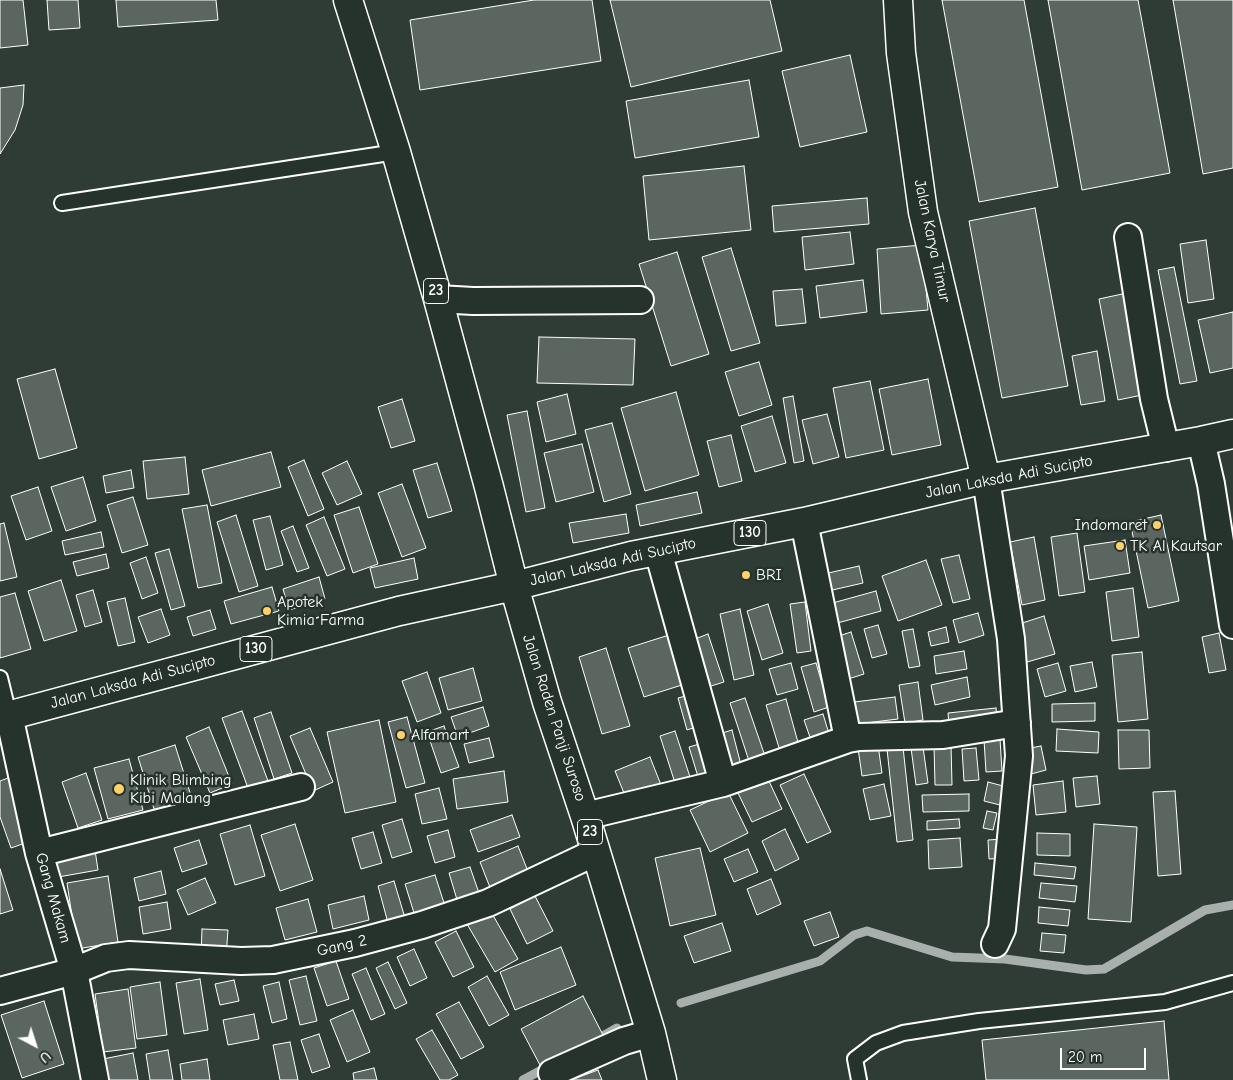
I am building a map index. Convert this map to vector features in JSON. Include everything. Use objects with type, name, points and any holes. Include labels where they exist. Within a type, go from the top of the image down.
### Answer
[{"type":"main road","name":"23","points":[[348,0],[396,152],[438,299],[514,586]]},
{"type":"main road","name":"Jalan Karya Timur","points":[[898,0],[901,52],[923,212],[986,479]]},
{"type":"main road","name":"Jalan Laksda Adi Sucipto","points":[[4,716],[399,611],[514,586],[658,551],[804,522],[986,479],[1201,442],[1233,434]]},
{"type":"main road","name":"Jalan Raden Panji Suroso","points":[[514,586],[547,702],[586,816],[662,1080]]},
{"type":"street","points":[[1128,237],[1154,399],[1166,448]]},
{"type":"street","points":[[438,299],[473,301],[640,300]]},
{"type":"street","points":[[1201,442],[1211,484],[1233,625]]},
{"type":"street","points":[[986,479],[1011,638],[1019,756],[1002,929],[995,944]]},
{"type":"street","points":[[804,522],[848,739]]},
{"type":"street","points":[[658,551],[723,783]]},
{"type":"street","name":"Gang Makam","points":[[4,716],[39,853],[74,971],[95,1080]]},
{"type":"street","points":[[586,816],[723,783],[848,739],[943,735],[1017,723]]},
{"type":"street","points":[[39,853],[301,787]]},
{"type":"street","name":"Gang 2","points":[[0,991],[74,971],[106,958],[129,955],[241,961],[273,960],[355,943],[422,925],[488,903],[596,852]]},
{"type":"street","points":[[552,1073],[624,1041],[650,1033]]},
{"type":"lane","points":[[62,203],[396,152]]},
{"type":"lane","points":[[0,678],[4,716]]},
{"type":"lane","points":[[859,1080],[855,1059],[876,1043],[903,1033],[979,1021],[1165,1002],[1233,983]]},
{"type":"building","points":[[0,0],[23,0],[28,45],[0,48]]},
{"type":"building","points":[[47,0],[78,0],[80,28],[49,30]]},
{"type":"building","points":[[116,0],[216,0],[218,20],[118,27]]},
{"type":"building","points":[[534,0],[592,0],[601,61],[420,90],[410,20]]},
{"type":"building","points":[[610,0],[770,0],[782,51],[631,87]]},
{"type":"building","points":[[942,0],[1024,0],[1058,187],[979,202]]},
{"type":"building","points":[[1048,0],[1138,0],[1170,173],[1082,190]]},
{"type":"building","points":[[1173,0],[1233,0],[1233,168],[1203,174]]},
{"type":"building","points":[[850,55],[867,132],[800,147],[782,71]]},
{"type":"building","points":[[749,80],[759,137],[635,158],[626,101]]},
{"type":"building","points":[[24,85],[23,105],[15,130],[0,154],[0,88]]},
{"type":"building","points":[[744,166],[751,230],[649,240],[643,176]]},
{"type":"building","points":[[867,198],[869,224],[774,232],[772,206]]},
{"type":"building","points":[[1035,208],[1068,386],[1002,398],[969,221]]},
{"type":"building","points":[[850,232],[854,264],[805,270],[802,237]]},
{"type":"building","points":[[1206,240],[1214,299],[1188,303],[1180,244]]},
{"type":"building","points":[[922,245],[928,310],[881,314],[877,249]]},
{"type":"building","points":[[731,248],[760,343],[731,351],[702,257]]},
{"type":"building","points":[[677,252],[709,354],[671,366],[639,264]]},
{"type":"building","points":[[1174,267],[1197,381],[1180,384],[1158,270]]},
{"type":"building","points":[[863,280],[867,312],[820,318],[816,286]]},
{"type":"building","points":[[802,289],[806,323],[776,326],[773,291]]},
{"type":"building","points":[[1127,293],[1147,394],[1118,400],[1099,299]]},
{"type":"building","points":[[1233,312],[1233,368],[1210,373],[1198,320]]},
{"type":"building","points":[[539,337],[635,339],[633,385],[537,383]]},
{"type":"building","points":[[1097,351],[1105,401],[1081,405],[1072,356]]},
{"type":"building","points":[[759,362],[772,405],[739,416],[725,372]]},
{"type":"building","points":[[55,369],[77,448],[39,459],[17,379]]},
{"type":"building","points":[[928,379],[941,445],[892,455],[879,389]]},
{"type":"building","points":[[870,381],[884,450],[846,458],[833,388]]},
{"type":"building","points":[[676,392],[699,475],[645,491],[621,408]]},
{"type":"building","points":[[567,394],[576,434],[546,442],[537,402]]},
{"type":"building","points":[[793,396],[804,461],[794,463],[783,398]]},
{"type":"building","points":[[402,399],[415,441],[391,448],[378,407]]},
{"type":"building","points":[[527,411],[545,508],[526,512],[507,415]]},
{"type":"building","points":[[827,414],[839,457],[813,464],[802,420]]},
{"type":"building","points":[[772,416],[786,463],[755,472],[741,426]]},
{"type":"building","points":[[612,423],[631,494],[604,502],[585,430]]},
{"type":"building","points":[[731,435],[742,481],[719,487],[707,441]]},
{"type":"building","points":[[582,444],[594,492],[556,502],[544,453]]},
{"type":"building","points":[[271,452],[281,487],[211,506],[202,470]]},
{"type":"building","points":[[185,457],[189,494],[147,499],[143,461]]},
{"type":"building","points":[[304,460],[324,509],[308,516],[288,467]]},
{"type":"building","points":[[347,461],[362,494],[337,505],[322,473]]},
{"type":"building","points":[[437,463],[452,511],[428,518],[413,470]]},
{"type":"building","points":[[131,470],[134,488],[106,493],[103,476]]},
{"type":"building","points":[[83,477],[96,521],[66,531],[51,487]]},
{"type":"building","points":[[402,484],[426,548],[402,557],[378,493]]},
{"type":"building","points":[[38,487],[52,531],[26,540],[11,496]]},
{"type":"building","points":[[697,492],[702,513],[640,526],[636,505]]},
{"type":"building","points":[[133,497],[148,545],[122,553],[107,505]]},
{"type":"building","points":[[207,505],[222,583],[198,588],[182,509]]},
{"type":"building","points":[[359,507],[378,564],[353,573],[334,515]]},
{"type":"building","points":[[626,514],[629,533],[573,543],[569,523]]},
{"type":"building","points":[[236,515],[258,586],[239,592],[217,522]]},
{"type":"building","points":[[1161,515],[1179,601],[1148,608],[1130,522]]},
{"type":"building","points":[[270,516],[283,565],[266,570],[253,520]]},
{"type":"building","points":[[324,517],[345,569],[327,576],[306,525]]},
{"type":"building","points":[[4,523],[17,577],[0,581],[0,524]]},
{"type":"building","points":[[293,526],[309,568],[297,572],[281,531]]},
{"type":"building","points":[[101,532],[104,547],[65,555],[62,541]]},
{"type":"building","points":[[1077,533],[1085,592],[1059,596],[1051,537]]},
{"type":"building","points":[[1034,537],[1045,600],[1022,605],[1010,542]]},
{"type":"building","points":[[1125,540],[1130,573],[1089,580],[1084,546]]},
{"type":"building","points":[[169,549],[185,606],[171,610],[155,553]]},
{"type":"building","points":[[106,554],[109,568],[77,576],[73,562]]},
{"type":"building","points":[[959,555],[970,599],[953,603],[941,559]]},
{"type":"building","points":[[146,557],[158,593],[142,599],[130,563]]},
{"type":"building","points":[[414,558],[418,579],[375,588],[370,568]]},
{"type":"building","points":[[926,560],[942,605],[898,621],[882,576]]},
{"type":"building","points":[[859,566],[863,583],[828,591],[824,574]]},
{"type":"building","points":[[319,577],[325,599],[289,610],[283,589]]},
{"type":"building","points":[[61,580],[77,631],[44,641],[28,591]]},
{"type":"building","points":[[272,587],[279,611],[231,624],[224,601]]},
{"type":"building","points":[[1133,588],[1139,637],[1112,641],[1106,592]]},
{"type":"building","points":[[93,590],[102,622],[85,627],[76,595]]},
{"type":"building","points":[[876,591],[881,611],[834,624],[829,604]]},
{"type":"building","points":[[15,593],[31,649],[0,658],[0,597]]},
{"type":"building","points":[[125,598],[135,642],[118,646],[107,602]]},
{"type":"building","points":[[805,602],[811,651],[797,653],[790,604]]},
{"type":"building","points":[[768,604],[783,653],[762,660],[747,611]]},
{"type":"building","points":[[161,609],[170,635],[148,643],[138,617]]},
{"type":"building","points":[[740,609],[754,675],[734,680],[720,614]]},
{"type":"building","points":[[210,610],[216,629],[193,636],[187,617]]},
{"type":"building","points":[[978,613],[984,635],[959,643],[953,620]]},
{"type":"building","points":[[1044,616],[1055,654],[1027,662],[1016,625]]},
{"type":"building","points":[[878,625],[887,654],[872,658],[864,629]]},
{"type":"building","points":[[946,627],[949,642],[931,646],[928,632]]},
{"type":"building","points":[[913,629],[920,666],[909,668],[902,631]]},
{"type":"building","points":[[851,632],[864,674],[848,679],[836,637]]},
{"type":"building","points":[[1219,633],[1226,670],[1209,673],[1202,637]]},
{"type":"building","points":[[708,634],[724,682],[711,686],[695,639]]},
{"type":"building","points":[[669,635],[685,684],[644,697],[628,648]]},
{"type":"building","points":[[606,648],[630,726],[602,734],[579,657]]},
{"type":"building","points":[[964,651],[967,669],[936,674],[934,656]]},
{"type":"building","points":[[1142,652],[1148,719],[1118,722],[1112,655]]},
{"type":"building","points":[[1092,662],[1097,687],[1075,692],[1070,666]]},
{"type":"building","points":[[791,663],[798,689],[777,695],[769,669]]},
{"type":"building","points":[[816,663],[829,707],[814,712],[801,667]]},
{"type":"building","points":[[1058,663],[1066,691],[1045,697],[1037,669]]},
{"type":"building","points":[[473,668],[482,701],[448,710],[439,678]]},
{"type":"building","points":[[427,672],[441,713],[417,722],[402,681]]},
{"type":"building","points":[[967,677],[970,697],[935,705],[931,685]]},
{"type":"building","points":[[918,682],[923,720],[905,723],[899,685]]},
{"type":"building","points":[[693,694],[702,725],[687,730],[678,698]]},
{"type":"building","points":[[895,697],[898,719],[857,724],[854,702]]},
{"type":"building","points":[[745,698],[766,759],[750,764],[730,703]]},
{"type":"building","points":[[786,699],[799,746],[780,751],[766,705]]},
{"type":"building","points":[[1095,703],[1095,721],[1052,722],[1052,704]]},
{"type":"building","points":[[483,707],[489,726],[458,737],[451,717]]},
{"type":"building","points":[[996,708],[997,719],[949,725],[948,713]]},
{"type":"building","points":[[242,711],[268,781],[248,788],[222,718]]},
{"type":"building","points":[[271,712],[292,773],[274,779],[254,718]]},
{"type":"building","points":[[823,714],[830,737],[812,743],[804,720]]},
{"type":"building","points":[[407,717],[425,783],[406,788],[388,722]]},
{"type":"building","points":[[379,720],[396,802],[345,813],[327,732]]},
{"type":"building","points":[[444,726],[459,767],[441,773],[427,732]]},
{"type":"building","points":[[209,727],[232,784],[210,793],[186,737]]},
{"type":"building","points":[[310,728],[333,782],[313,791],[290,736]]},
{"type":"building","points":[[1057,729],[1099,732],[1098,753],[1056,751]]},
{"type":"building","points":[[732,730],[741,765],[729,769],[719,734]]},
{"type":"building","points":[[1118,730],[1149,730],[1150,768],[1119,769]]},
{"type":"building","points":[[675,731],[690,777],[675,783],[660,736]]},
{"type":"building","points":[[489,738],[494,757],[469,763],[464,744]]},
{"type":"building","points":[[1000,739],[1002,771],[986,772],[984,740]]},
{"type":"building","points":[[703,743],[713,775],[699,780],[689,747]]},
{"type":"building","points":[[175,745],[192,799],[155,812],[138,757]]},
{"type":"building","points":[[878,745],[882,773],[862,776],[858,748]]},
{"type":"building","points":[[951,745],[952,785],[935,785],[934,746]]},
{"type":"building","points":[[1041,746],[1046,770],[1031,774],[1025,749]]},
{"type":"building","points":[[903,747],[913,840],[897,842],[887,749]]},
{"type":"building","points":[[923,747],[928,783],[916,785],[911,748]]},
{"type":"building","points":[[976,748],[979,780],[964,781],[962,749]]},
{"type":"building","points":[[650,757],[661,785],[626,798],[615,771]]},
{"type":"building","name":"Klinik Blimbing Kibi Malang","points":[[129,759],[143,810],[108,819],[94,768]]},
{"type":"building","points":[[504,771],[508,802],[457,809],[453,779]]},
{"type":"building","points":[[86,773],[102,820],[78,828],[62,782]]},
{"type":"building","points":[[804,774],[831,832],[807,843],[780,785]]},
{"type":"building","points":[[1097,776],[1100,804],[1076,807],[1073,778]]},
{"type":"building","points":[[8,778],[31,841],[11,848],[0,817],[0,781]]},
{"type":"building","points":[[768,779],[782,809],[752,822],[738,793]]},
{"type":"building","points":[[1063,781],[1066,812],[1036,815],[1033,785]]},
{"type":"building","points":[[988,782],[1003,786],[1000,805],[984,801]]},
{"type":"building","points":[[884,784],[891,816],[870,820],[863,789]]},
{"type":"building","points":[[439,788],[447,819],[422,824],[415,794]]},
{"type":"building","points":[[1175,791],[1181,874],[1158,876],[1153,792]]},
{"type":"building","points":[[728,792],[748,833],[710,852],[690,810]]},
{"type":"building","points":[[969,794],[969,811],[923,812],[922,795]]},
{"type":"building","points":[[987,811],[997,813],[993,830],[983,828]]},
{"type":"building","points":[[512,815],[520,837],[478,852],[470,830]]},
{"type":"building","points":[[402,819],[412,852],[392,858],[382,825]]},
{"type":"building","points":[[959,819],[960,828],[927,830],[927,821]]},
{"type":"building","points":[[295,824],[313,880],[280,891],[261,835]]},
{"type":"building","points":[[1094,824],[1137,827],[1131,922],[1088,919]]},
{"type":"building","points":[[250,825],[265,876],[235,885],[220,834]]},
{"type":"building","points":[[785,829],[799,859],[775,871],[762,841]]},
{"type":"building","points":[[448,830],[455,857],[435,863],[427,836]]},
{"type":"building","points":[[373,832],[382,863],[361,869],[352,838]]},
{"type":"building","points":[[1037,833],[1070,834],[1070,856],[1037,855]]},
{"type":"building","points":[[960,838],[962,867],[929,869],[928,840]]},
{"type":"building","points":[[1003,839],[1004,858],[989,859],[988,840]]},
{"type":"building","points":[[199,840],[207,864],[182,872],[174,848]]},
{"type":"building","points":[[518,846],[529,874],[491,890],[480,862]]},
{"type":"building","points":[[700,848],[716,915],[670,926],[655,858]]},
{"type":"building","points":[[748,849],[758,872],[734,882],[724,859]]},
{"type":"building","points":[[95,850],[98,870],[47,879],[44,859]]},
{"type":"building","points":[[1035,863],[1076,867],[1074,879],[1034,875]]},
{"type":"building","points":[[470,867],[480,896],[458,903],[449,873]]},
{"type":"building","points":[[0,869],[13,910],[0,914]]},
{"type":"building","points":[[161,871],[166,894],[139,901],[134,878]]},
{"type":"building","points":[[435,875],[444,903],[414,913],[405,884]]},
{"type":"building","points":[[108,876],[118,942],[77,949],[67,883]]},
{"type":"building","points":[[205,878],[216,903],[188,915],[177,890]]},
{"type":"building","points":[[771,879],[781,904],[757,915],[747,889]]},
{"type":"building","points":[[394,881],[405,918],[388,923],[378,886]]},
{"type":"building","points":[[1041,883],[1077,886],[1075,902],[1039,898]]},
{"type":"building","points":[[364,896],[369,920],[333,929],[328,905]]},
{"type":"building","points":[[535,896],[553,931],[527,944],[510,909]]},
{"type":"building","points":[[308,899],[317,932],[285,940],[276,908]]},
{"type":"building","points":[[167,902],[171,929],[143,934],[139,907]]},
{"type":"building","points":[[1039,907],[1070,910],[1068,926],[1038,923]]},
{"type":"building","points":[[490,910],[518,959],[495,972],[467,924]]},
{"type":"building","points":[[830,912],[839,937],[814,946],[804,921]]},
{"type":"building","points":[[722,923],[731,951],[694,963],[684,936]]},
{"type":"building","points":[[202,929],[228,930],[226,957],[201,956]]},
{"type":"building","points":[[456,931],[474,967],[453,977],[435,942]]},
{"type":"building","points":[[1042,933],[1066,935],[1064,953],[1040,951]]},
{"type":"building","points":[[561,947],[576,985],[515,1010],[500,972]]},
{"type":"building","points":[[414,949],[427,978],[410,986],[397,957]]},
{"type":"building","points":[[336,961],[349,999],[327,1006],[314,968]]},
{"type":"building","points":[[388,962],[407,1003],[395,1009],[376,968]]},
{"type":"building","points":[[366,968],[385,1014],[371,1020],[352,974]]},
{"type":"building","points":[[306,976],[317,1021],[300,1025],[289,980]]},
{"type":"building","points":[[487,976],[509,1015],[489,1026],[468,987]]},
{"type":"building","points":[[200,979],[208,1030],[184,1034],[176,983]]},
{"type":"building","points":[[234,980],[239,1001],[220,1005],[215,984]]},
{"type":"building","points":[[160,982],[167,1035],[137,1039],[130,987]]},
{"type":"building","points":[[279,982],[287,1019],[272,1023],[263,986]]},
{"type":"building","points":[[128,989],[136,1048],[103,1052],[95,994]]},
{"type":"building","points":[[583,996],[603,1035],[541,1067],[521,1029]]},
{"type":"building","points":[[44,1001],[64,1064],[22,1078],[1,1015]]},
{"type":"building","points":[[459,1002],[484,1047],[461,1059],[436,1014]]},
{"type":"building","points":[[353,1010],[370,1052],[347,1062],[330,1020]]},
{"type":"building","points":[[254,1014],[259,1039],[228,1045],[223,1020]]},
{"type":"building","points":[[1164,1021],[1169,1080],[986,1080],[982,1040]]},
{"type":"building","points":[[432,1030],[458,1075],[449,1080],[440,1080],[416,1039]]},
{"type":"building","points":[[319,1034],[330,1067],[312,1073],[301,1040]]},
{"type":"building","points":[[290,1042],[298,1080],[280,1080],[273,1045]]},
{"type":"building","points":[[168,1050],[173,1080],[150,1080],[146,1054]]},
{"type":"building","points":[[133,1053],[138,1080],[102,1080],[98,1060]]},
{"type":"building","points":[[207,1059],[210,1080],[182,1080],[180,1064]]},
{"type":"building","points":[[374,1068],[377,1080],[354,1080],[353,1073]]},
{"type":"building","points":[[598,1070],[602,1080],[571,1080]]},
{"type":"waterway","points":[[681,1003],[820,961],[854,935],[867,931],[952,957],[1005,959],[1086,970],[1104,969],[1205,910],[1233,905]]},
{"type":"waterway","points":[[591,1043],[617,1028]]},
{"type":"waterway","points":[[523,1080],[549,1066]]},
{"type":"place","name":"Indomaret","points":[[1157,525]]},
{"type":"place","name":"TK Al Kautsar","points":[[1120,546]]},
{"type":"place","name":"BRI","points":[[746,575]]},
{"type":"place","name":"Apotek Kimia Farma","points":[[267,611]]},
{"type":"place","name":"Alfamart","points":[[401,735]]},
{"type":"place","name":"Klinik Blimbing Kibi Malang","points":[[119,789]]}]
